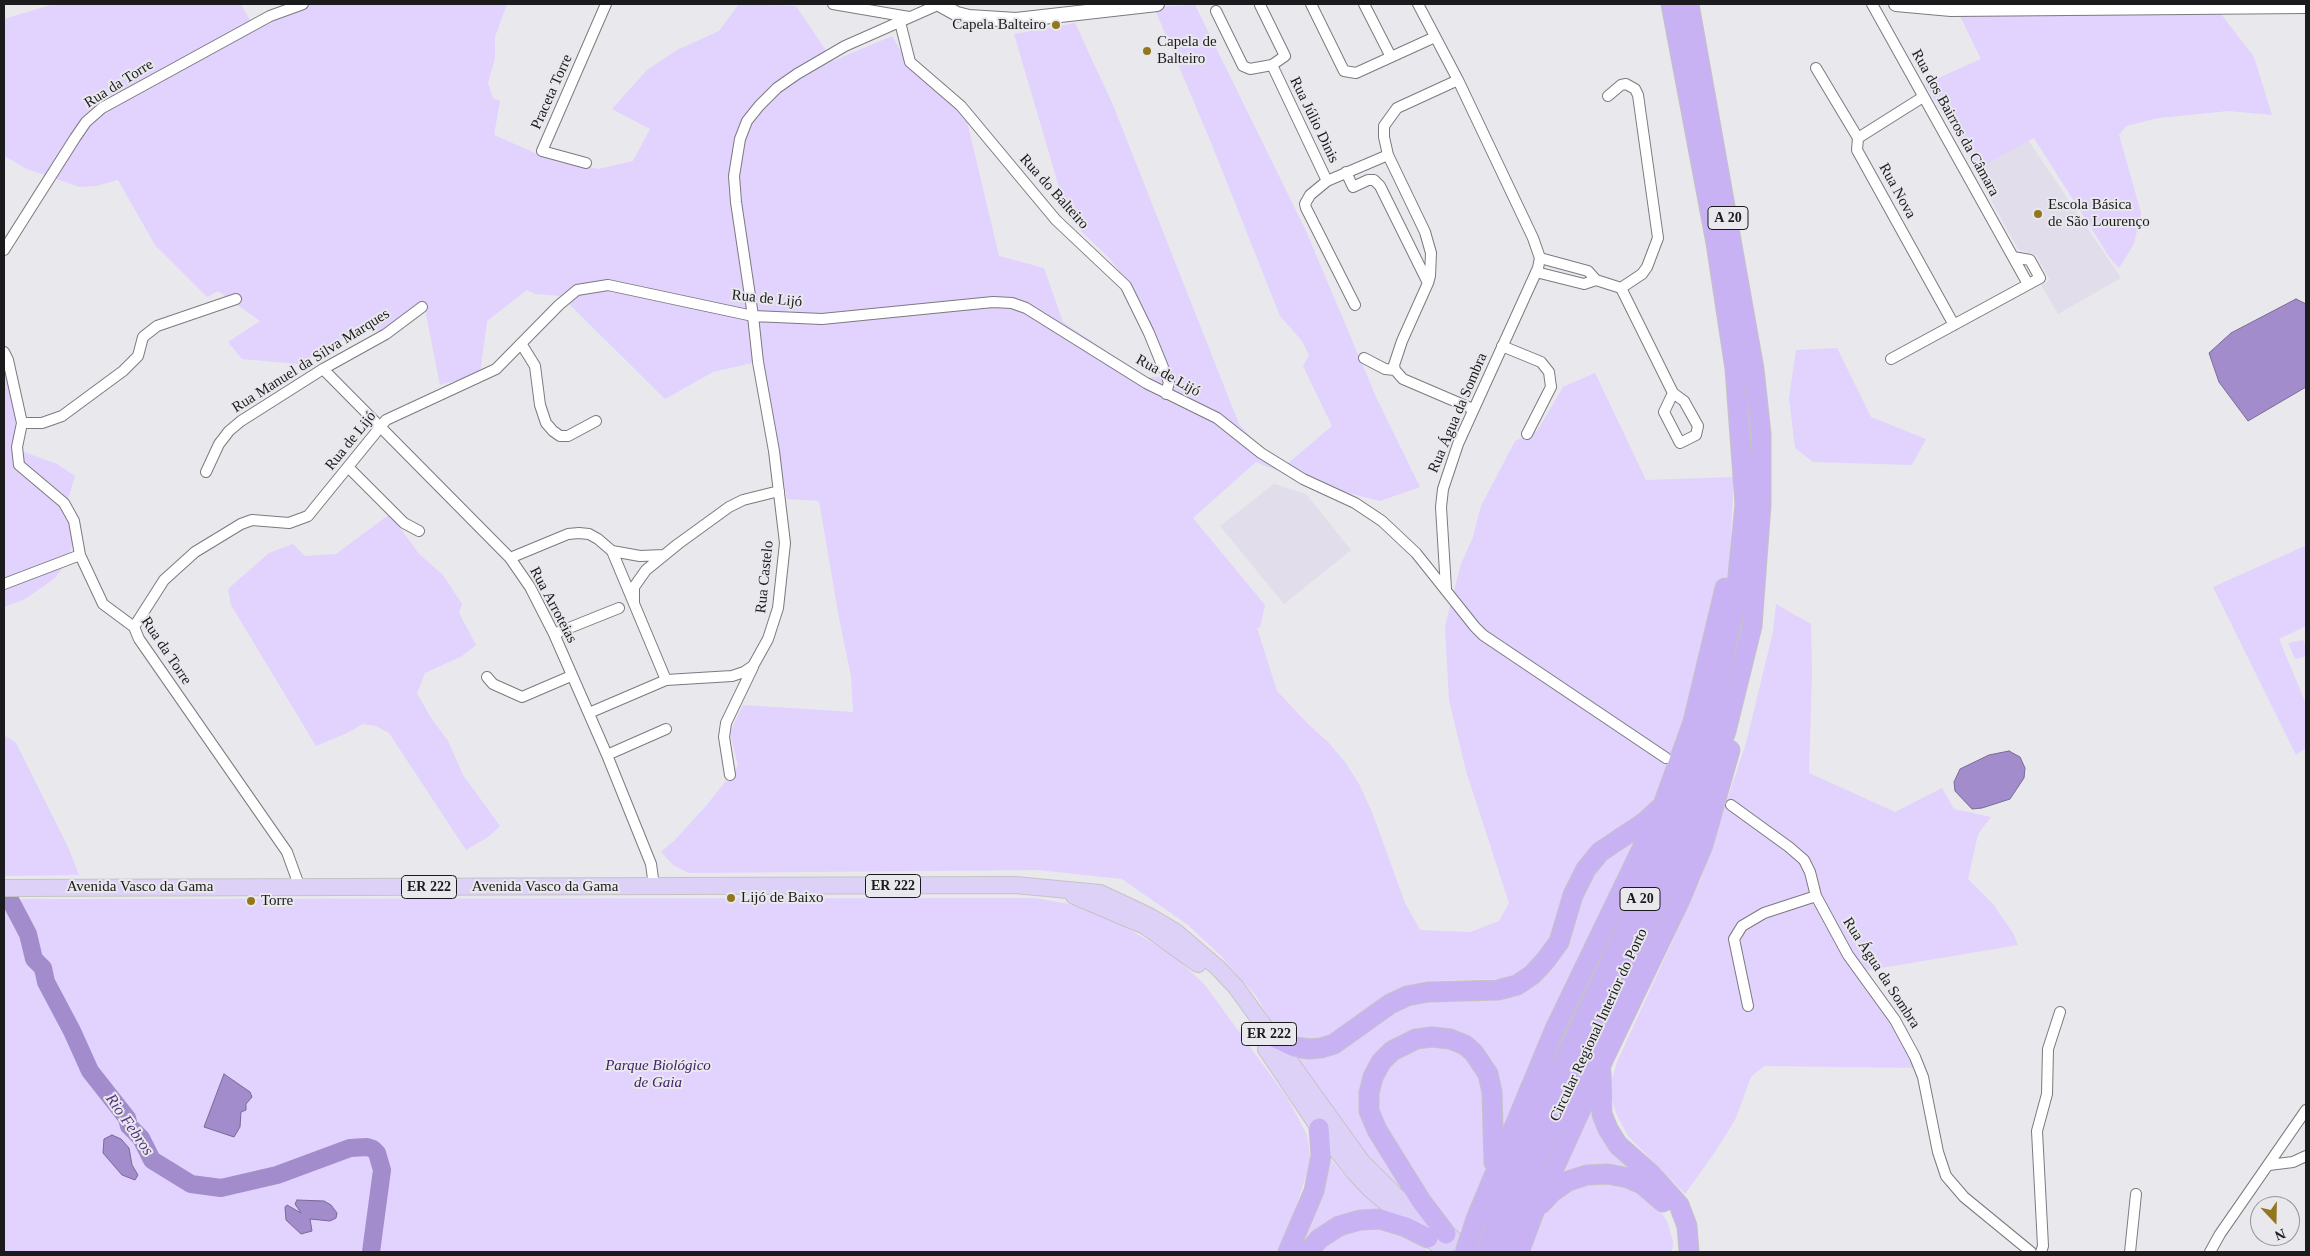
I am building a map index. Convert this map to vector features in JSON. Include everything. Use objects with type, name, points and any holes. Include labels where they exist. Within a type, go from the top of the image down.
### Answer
[{"type":"highway","name":"Circular Regional Interior do Porto","points":[[1502,1241],[1520,1153],[1669,836],[1709,725],[1734,606],[1745,504],[1736,369],[1716,242],[1671,4]]},
{"type":"highway","name":"Circular Regional Interior do Porto","points":[[1484,1252],[1502,1241],[1537,1158],[1685,843],[1726,731],[1752,626],[1761,505],[1761,434],[1754,369],[1689,4]]},
{"type":"highway","points":[[1492,1176],[1555,1029],[1663,805],[1693,722],[1730,568],[1740,553]]},
{"type":"highway","points":[[1534,1212],[1606,1054],[1680,900],[1703,845],[1720,792],[1754,651],[1752,626]]},
{"type":"highway","points":[[1271,1036],[1296,1046],[1309,1049],[1321,1048],[1334,1044],[1390,1004],[1407,996],[1428,992],[1488,991],[1516,985],[1532,975],[1546,961],[1558,942],[1574,895],[1586,868],[1600,852],[1645,822],[1663,805]]},
{"type":"highway","points":[[1440,1242],[1402,1170],[1377,1130],[1370,1111],[1369,1093],[1372,1077],[1381,1062],[1392,1051],[1416,1039],[1450,1039],[1465,1045],[1482,1062],[1488,1074],[1492,1092],[1492,1176],[1502,1241]]},
{"type":"highway","points":[[1606,1054],[1600,1077],[1600,1098],[1602,1114],[1608,1129],[1618,1145],[1651,1174],[1679,1205],[1687,1226],[1690,1252]]},
{"type":"highway","points":[[1288,1252],[1314,1191],[1321,1156],[1319,1128]]},
{"type":"highway","points":[[1465,1252],[1502,1241],[1534,1212],[1552,1192],[1568,1181],[1587,1175],[1608,1174],[1628,1178],[1642,1184],[1660,1198],[1668,1210],[1676,1229],[1679,1252]]},
{"type":"highway","points":[[1308,1252],[1319,1239],[1339,1226],[1360,1220],[1380,1219],[1406,1227],[1440,1242]]},
{"type":"main road","name":"Avenida Vasco da Gama","points":[[4,888],[1015,885],[1100,894],[1149,916],[1176,932],[1198,950],[1236,987],[1362,1162],[1440,1242]]},
{"type":"main road","name":"Avenida Vasco da Gama","points":[[1055,888],[1145,926],[1169,942],[1209,974],[1228,994],[1319,1128],[1370,1190],[1440,1242],[1470,1252]]},
{"type":"street","name":"Rua da Torre","points":[[4,250],[86,122],[102,108],[270,16],[303,4]]},
{"type":"street","name":"Praceta Torre","points":[[586,164],[542,151],[606,4]]},
{"type":"street","points":[[833,4],[905,19]]},
{"type":"street","points":[[939,4],[963,16],[1016,20],[1157,4]]},
{"type":"street","name":"Rua Castelo","points":[[730,775],[724,737],[726,723],[768,639],[778,608],[785,543],[779,491],[741,242],[734,176],[740,139],[747,121],[777,88],[797,74],[830,54],[939,4]]},
{"type":"street","points":[[1311,4],[1344,71],[1356,73],[1435,37]]},
{"type":"street","points":[[1364,4],[1391,57]]},
{"type":"street","points":[[1418,4],[1458,80],[1540,258],[1588,271],[1596,280],[1621,288],[1673,394]]},
{"type":"street","name":"Rua dos Bairros da Câmara","points":[[1872,4],[2028,284],[1891,359]]},
{"type":"street","points":[[1896,4],[1951,9],[2306,6]]},
{"type":"street","points":[[1216,11],[1244,68],[1248,69],[1272,65],[1285,56],[1260,5]]},
{"type":"street","name":"Rua do Balteiro","points":[[905,19],[910,62],[961,106],[1056,220],[1126,286],[1149,333],[1169,382],[1166,394]]},
{"type":"street","name":"Rua Júlio Dinis","points":[[1272,65],[1327,181],[1388,155]]},
{"type":"street","name":"Rua Nova","points":[[1816,68],[1858,138],[1857,150],[1954,325]]},
{"type":"street","points":[[1458,80],[1397,108],[1384,126],[1384,137],[1388,155],[1425,232],[1431,253],[1428,284],[1402,341],[1394,365],[1395,370],[1403,379],[1473,409]]},
{"type":"street","points":[[1608,96],[1621,85],[1626,84],[1635,89],[1638,95],[1658,238],[1648,267],[1642,274],[1621,288]]},
{"type":"street","points":[[1858,138],[1923,97]]},
{"type":"street","points":[[1346,172],[1353,187],[1368,180],[1374,180],[1380,186],[1428,284]]},
{"type":"street","points":[[1327,181],[1310,195],[1306,208],[1355,305]]},
{"type":"street","name":"Rua Água da Sombra","points":[[1446,589],[1441,507],[1443,489],[1458,444],[1536,272],[1540,258]]},
{"type":"street","points":[[1536,272],[1584,284],[1596,280]]},
{"type":"street","name":"Rua de Lijó","points":[[134,627],[164,580],[195,552],[241,524],[252,520],[289,523],[300,521],[316,508],[379,428],[394,415],[496,369],[577,290],[592,286],[608,285],[753,316],[833,319],[993,302],[1012,303],[1026,308],[1166,394],[1217,418],[1261,453],[1294,474],[1355,504],[1382,522],[1416,553],[1446,589]]},
{"type":"street","points":[[22,424],[42,423],[62,416],[123,371],[138,356],[142,337],[156,326],[236,299]]},
{"type":"street","name":"Rua Manuel da Silva Marques","points":[[206,472],[219,444],[229,431],[241,421],[323,369],[386,334],[422,307]]},
{"type":"street","points":[[522,345],[535,366],[540,405],[546,423],[553,431],[560,436],[568,436],[596,421]]},
{"type":"street","points":[[1502,346],[1540,362],[1549,372],[1551,380],[1549,392],[1527,434]]},
{"type":"street","name":"Rua da Torre","points":[[4,352],[8,360],[22,424],[17,446],[19,465],[64,503],[74,521],[80,555],[104,604],[134,627],[139,639],[287,852],[300,888]]},
{"type":"street","points":[[1364,358],[1385,369],[1395,370]]},
{"type":"street","name":"Rua Arroteias","points":[[323,369],[379,428],[449,495],[510,558],[530,587],[554,634],[607,755],[651,864],[654,886]]},
{"type":"street","points":[[348,467],[404,523],[419,531]]},
{"type":"street","points":[[634,602],[634,587],[646,570],[664,555],[729,507],[743,500],[779,491]]},
{"type":"street","points":[[510,558],[568,534],[589,534],[598,539],[612,551],[666,680]]},
{"type":"street","points":[[612,551],[640,556],[664,555]]},
{"type":"street","points":[[4,584],[80,555]]},
{"type":"street","points":[[1446,589],[1474,627],[1487,638],[1666,758]]},
{"type":"street","points":[[554,634],[620,608]]},
{"type":"street","points":[[589,713],[666,680],[732,676],[753,666]]},
{"type":"street","points":[[487,677],[493,684],[522,697],[571,676]]},
{"type":"street","points":[[607,755],[666,729]]},
{"type":"street","name":"Rua Água da Sombra","points":[[1731,805],[1804,860],[1810,872],[1816,896],[1848,955],[1903,1033],[1923,1077],[1938,1152],[1946,1176],[1964,1197],[2030,1252]]},
{"type":"street","points":[[1748,1006],[1734,939],[1742,926],[1764,913],[1816,896]]},
{"type":"street","points":[[2041,1252],[2043,1246],[2036,1140],[2038,1122],[2047,1094],[2048,1049],[2060,1012]]},
{"type":"street","points":[[2210,1252],[2220,1234],[2306,1110]]},
{"type":"street","points":[[2269,1165],[2293,1162],[2306,1156]]},
{"type":"street","points":[[2130,1252],[2136,1194]]},
{"type":"shaded area","name":"Escola Básica de São Lourenço","points":[[2024,134],[2121,278],[2058,314],[2041,285],[2050,280],[2036,255],[2018,249],[1979,178],[1980,173],[1974,162]]},
{"type":"shaded area","points":[[2296,299],[2306,304],[2306,387],[2248,421],[2219,382],[2209,353],[2231,333]]},
{"type":"shaded area","points":[[1274,484],[1306,494],[1351,550],[1284,604],[1220,526]]},
{"type":"shaded area","points":[[2009,751],[2020,757],[2025,768],[2024,778],[2010,799],[1982,808],[1972,809],[1955,791],[1954,782],[1960,769],[1989,755]]},
{"type":"shaded area","points":[[224,1074],[250,1092],[252,1097],[246,1104],[246,1110],[241,1112],[240,1127],[234,1137],[204,1127]]},
{"type":"shaded area","points":[[112,1135],[121,1139],[129,1148],[132,1165],[138,1175],[135,1180],[122,1175],[103,1153],[104,1139]]},
{"type":"shaded area","points":[[297,1200],[324,1201],[331,1205],[337,1213],[336,1218],[330,1221],[310,1219],[312,1231],[301,1234],[286,1220],[285,1207],[287,1205],[301,1213],[295,1204]]},
{"type":"green space","points":[[54,4],[241,4],[253,26],[306,4],[507,4],[495,37],[495,58],[488,83],[493,98],[500,101],[494,135],[535,153],[598,169],[633,161],[650,129],[612,109],[647,70],[677,50],[719,31],[739,4],[796,6],[833,61],[892,36],[907,62],[966,117],[999,256],[1044,268],[1063,322],[1147,378],[1167,376],[1128,282],[1109,258],[1082,232],[1066,211],[1014,34],[1075,23],[1113,105],[1239,424],[1280,470],[1332,426],[1303,366],[1309,355],[1302,341],[1280,316],[1212,145],[1154,7],[1195,5],[1306,231],[1376,397],[1420,487],[1380,501],[1308,483],[1256,462],[1193,518],[1265,605],[1260,627],[1257,628],[1277,691],[1328,742],[1345,762],[1359,784],[1372,812],[1405,903],[1420,930],[1470,932],[1499,921],[1509,903],[1466,771],[1449,700],[1445,626],[1461,564],[1473,537],[1481,506],[1515,441],[1537,431],[1563,387],[1595,373],[1646,480],[1734,477],[1729,568],[1710,657],[1658,808],[1615,836],[1550,952],[1519,974],[1499,979],[1433,981],[1404,987],[1395,991],[1347,1027],[1319,1044],[1289,1037],[1274,1027],[1257,997],[1220,955],[1188,925],[1122,879],[1039,870],[689,873],[673,865],[661,852],[675,840],[705,807],[738,766],[730,732],[743,705],[853,712],[851,676],[819,501],[787,499],[761,361],[713,372],[665,399],[561,296],[535,294],[527,290],[487,321],[480,374],[440,385],[424,304],[381,335],[373,323],[299,364],[242,359],[228,342],[260,321],[218,291],[207,297],[155,245],[118,180],[96,186],[80,187],[27,169],[4,156],[4,19]]},
{"type":"green space","points":[[2221,14],[2254,57],[2272,115],[2228,111],[2158,118],[2126,126],[2119,135],[2141,213],[2134,244],[2119,268],[2110,258],[2034,138],[1977,169],[1925,84],[1981,59],[1960,16]]},
{"type":"green space","points":[[1837,348],[1871,417],[1926,439],[1912,465],[1813,462],[1795,448],[1789,398],[1796,350]]},
{"type":"green space","points":[[7,368],[14,402],[16,430],[24,452],[57,464],[75,476],[68,499],[73,540],[68,561],[54,579],[25,599],[4,607],[4,370]]},
{"type":"green space","points":[[390,514],[419,554],[443,575],[462,604],[459,613],[476,645],[462,656],[425,673],[417,693],[431,718],[448,741],[463,775],[500,826],[488,837],[466,850],[389,733],[376,726],[363,724],[316,746],[231,605],[228,589],[269,553],[293,544],[305,556],[336,554]]},
{"type":"green space","points":[[2305,546],[2306,626],[2279,639],[2306,704],[2306,748],[2296,755],[2213,587]]},
{"type":"green space","points":[[1776,604],[1811,624],[1812,671],[1809,773],[1895,812],[1942,788],[1954,809],[1991,817],[1978,834],[1968,879],[1993,904],[2013,933],[2018,945],[1863,971],[1926,1068],[1764,1066],[1751,1077],[1735,1120],[1685,1194],[1628,1136],[1616,1113],[1609,1089],[1617,1062],[1701,879],[1746,743],[1773,632]]},
{"type":"green space","points":[[2303,640],[2306,647],[2306,656],[2295,659],[2288,643]]},
{"type":"green space","points":[[4,735],[16,743],[68,847],[79,875],[4,876]]},
{"type":"green space","points":[[1644,830],[1501,1140],[1489,1064],[1425,1032],[1366,1078],[1414,1203],[1371,1164],[1291,1051],[1380,1019],[1410,1004],[1428,1000],[1528,988],[1594,867]]},
{"type":"green space","name":"Parque Biológico de Gaia","points":[[1035,898],[1069,904],[1121,924],[1175,957],[1205,985],[1288,1099],[1307,1135],[1311,1161],[1281,1252],[4,1252],[4,899]]},
{"type":"green space","points":[[1415,1046],[1437,1046],[1458,1052],[1474,1067],[1483,1083],[1487,1160],[1480,1189],[1459,1234],[1444,1219],[1377,1116],[1375,1093],[1381,1074],[1395,1058]]},
{"type":"green space","points":[[1594,1095],[1644,1179],[1555,1185]]},
{"type":"green space","points":[[1329,1157],[1346,1177],[1389,1217],[1372,1215],[1302,1252],[1298,1252]]},
{"type":"green space","points":[[1592,1182],[1617,1183],[1635,1189],[1653,1201],[1667,1221],[1673,1242],[1672,1252],[1527,1252],[1540,1221],[1551,1204],[1573,1189]]},
{"type":"green space","points":[[1386,1226],[1406,1234],[1430,1252],[1318,1252],[1339,1235],[1363,1227]]},
{"type":"waterway","name":"Rio Febros","points":[[8,896],[28,934],[34,959],[43,968],[46,982],[72,1031],[90,1071],[127,1118],[129,1126],[141,1138],[152,1160],[191,1184],[221,1188],[277,1175],[350,1148],[367,1147],[373,1149],[377,1153],[382,1170],[371,1252]]},
{"type":"place","name":"Capela Balteiro","points":[[1056,25]]},
{"type":"place","name":"Capela de Balteiro","points":[[1147,51]]},
{"type":"place","name":"Escola Básica de São Lourenço","points":[[2038,214]]},
{"type":"place","name":"Lijó de Baixo","points":[[731,898]]},
{"type":"place","name":"Torre","points":[[251,901]]}]
